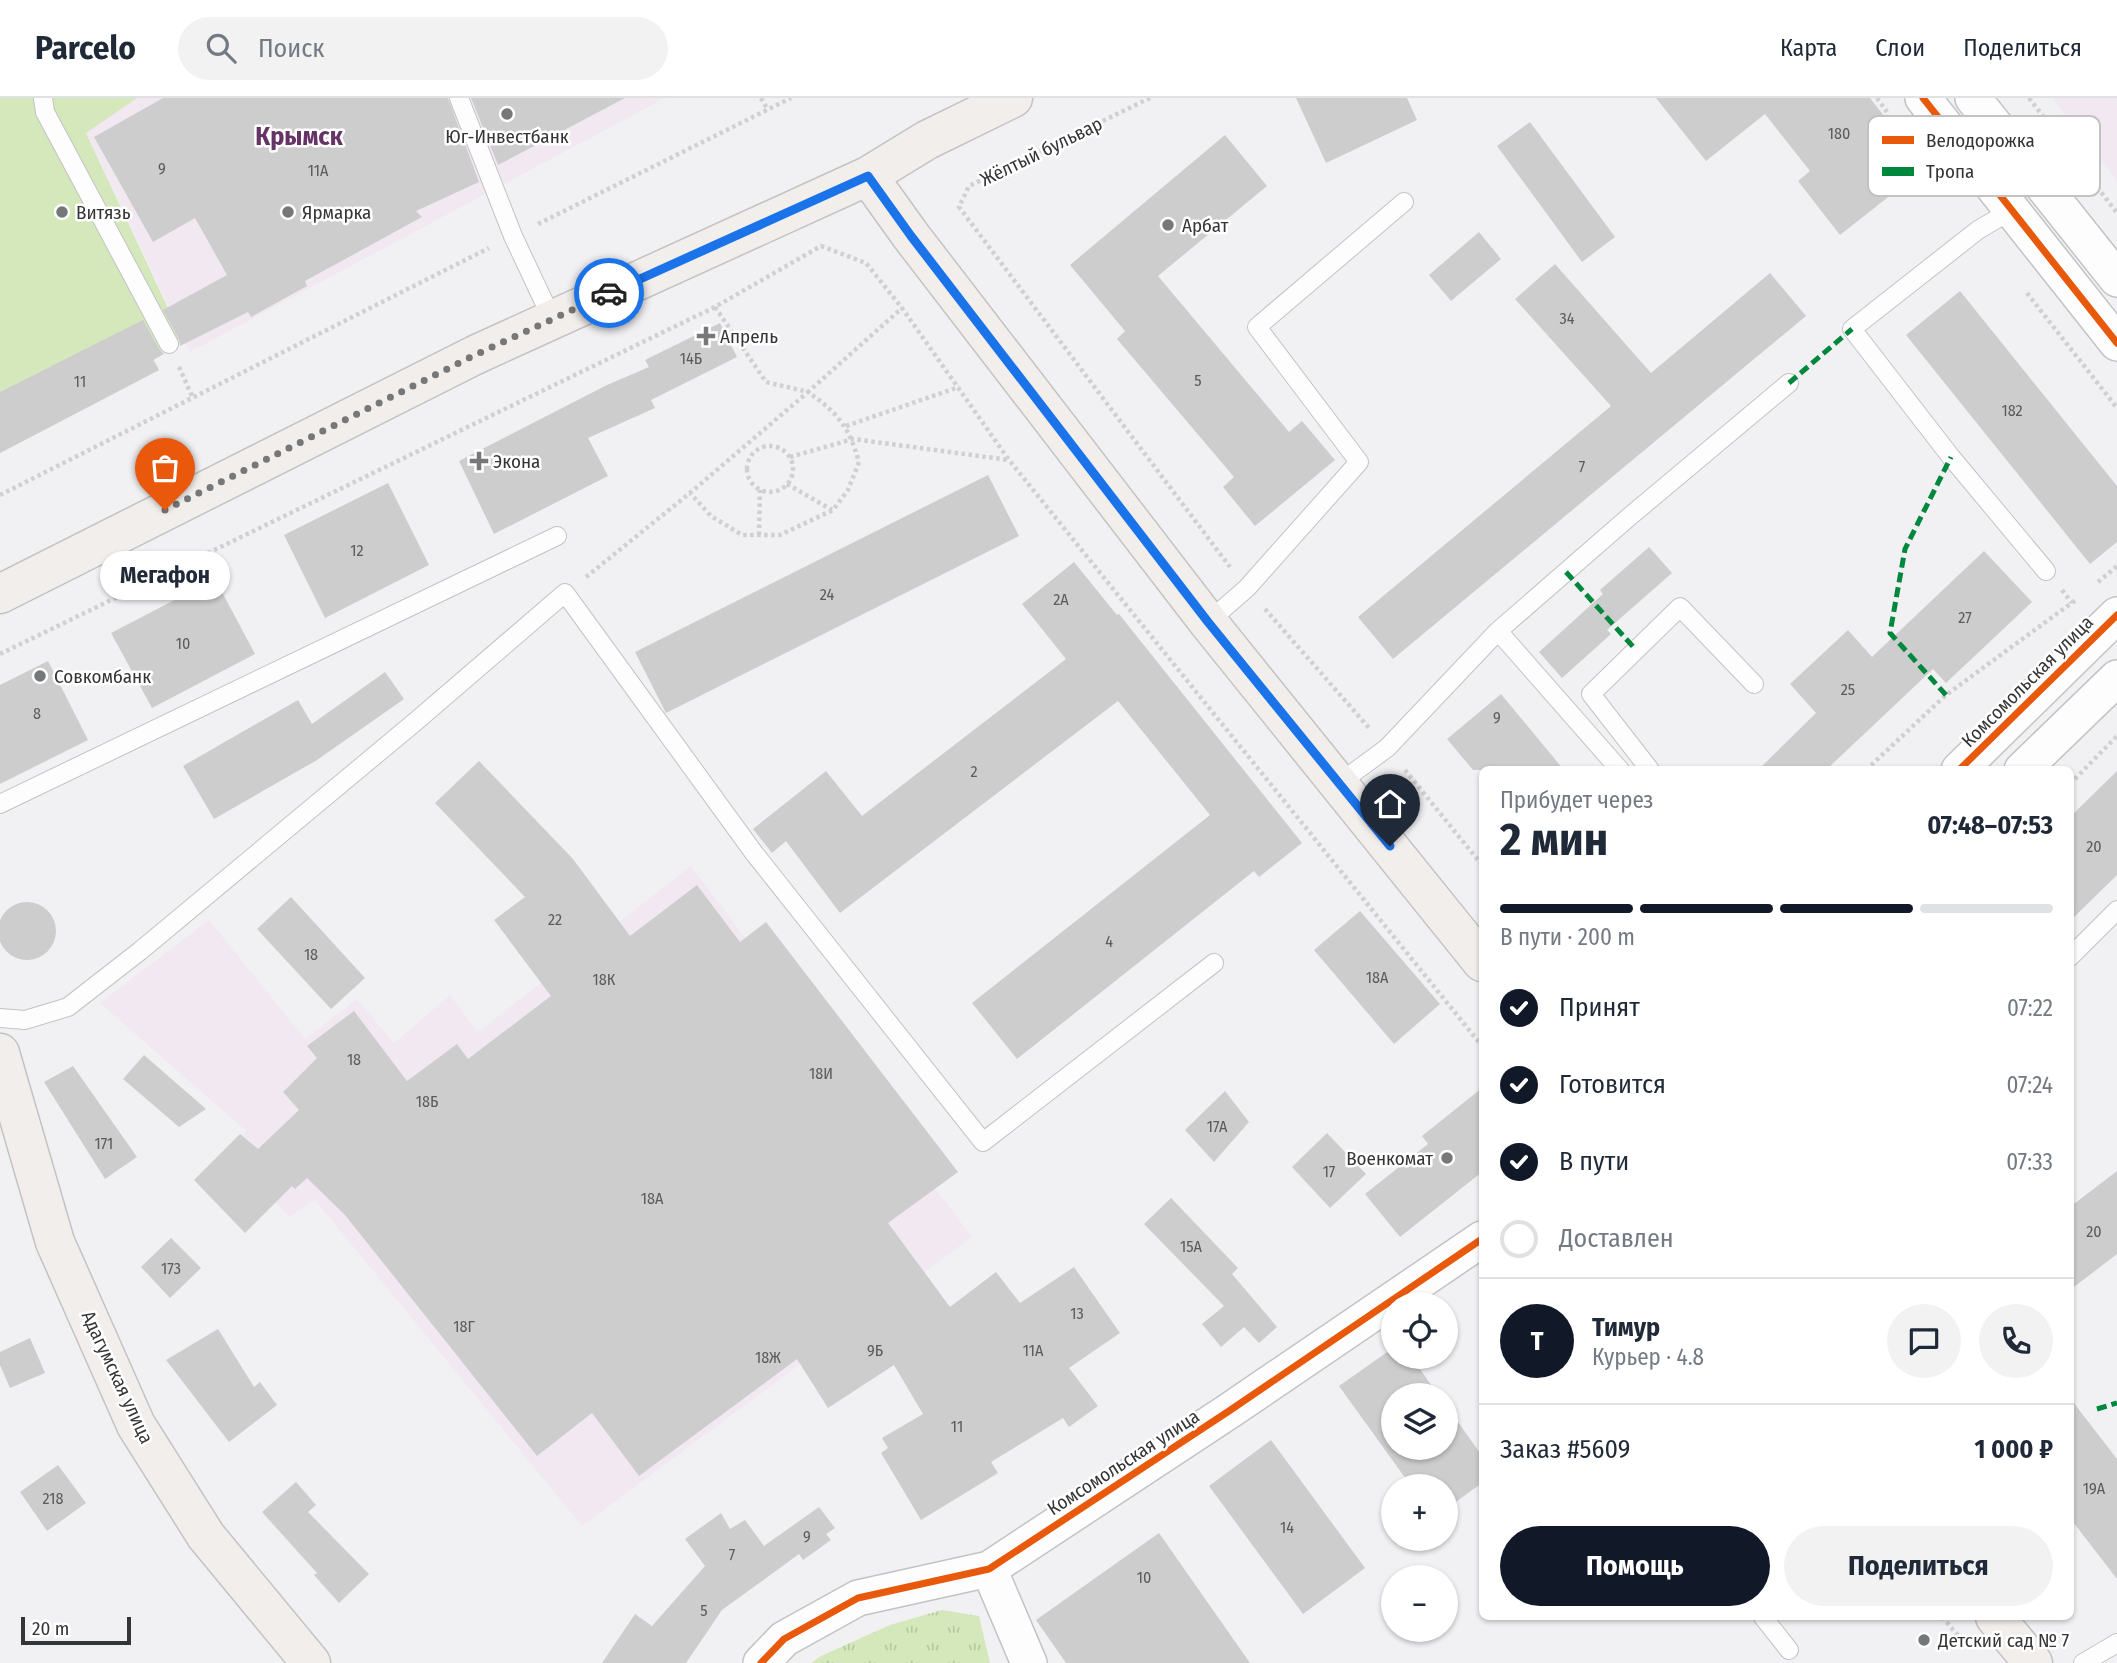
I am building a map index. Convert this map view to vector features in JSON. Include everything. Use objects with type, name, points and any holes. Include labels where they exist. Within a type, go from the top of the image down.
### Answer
[{"type":"main road","points":[[0,594],[463,361],[868,176],[927,140],[1013,98]]},
{"type":"main road","points":[[868,176],[911,236],[1208,622],[1479,958]]},
{"type":"main road","name":"Адагумская улица","points":[[0,1053],[55,1242],[136,1425],[206,1536],[311,1663]]},
{"type":"main road","points":[[1997,1620],[2033,1663]]},
{"type":"street","points":[[1923,98],[1937,116]]},
{"type":"street","points":[[1973,98],[1987,116]]},
{"type":"street","points":[[2001,196],[2117,343]]},
{"type":"street","points":[[2051,196],[2117,279]]},
{"type":"street","name":"Комсомольская улица","points":[[1963,766],[2117,615]]},
{"type":"street","points":[[2026,766],[2117,678]]},
{"type":"street","name":"Комсомольская улица","points":[[761,1663],[784,1639],[858,1598],[989,1569],[1314,1346],[1479,1247]]},
{"type":"street","points":[[989,1569],[1028,1663]]},
{"type":"lane","points":[[43,98],[45,112],[169,344]]},
{"type":"lane","points":[[459,98],[513,236],[552,319]]},
{"type":"lane","points":[[1208,622],[1247,588],[1359,462],[1257,327],[1404,202]]},
{"type":"lane","points":[[2012,210],[1978,230],[1852,329],[1951,457],[2046,571]]},
{"type":"lane","points":[[1338,784],[1387,748],[1498,631],[1789,383]]},
{"type":"lane","points":[[0,804],[557,536]]},
{"type":"lane","points":[[0,1018],[25,1020],[68,1007],[140,951],[394,740],[565,593],[754,853],[983,1142],[1214,963]]},
{"type":"lane","points":[[1647,766],[1591,694],[1680,607],[1754,684]]},
{"type":"lane","points":[[1498,631],[1616,766]]},
{"type":"lane","points":[[2074,953],[2117,910]]},
{"type":"lane","points":[[1765,1620],[1789,1650]]},
{"type":"lane","points":[[2083,1663],[2117,1643]]},
{"type":"path","points":[[761,98],[768,110]]},
{"type":"path","points":[[0,495],[791,98]]},
{"type":"path","points":[[2029,98],[2043,116]]},
{"type":"path","points":[[2100,191],[2117,213]]},
{"type":"path","points":[[0,654],[715,307],[821,246],[866,263],[902,308],[1009,460],[1479,1042]]},
{"type":"path","points":[[690,493],[711,516],[742,535],[780,535],[833,510],[848,490],[859,462],[853,439],[829,406],[808,392],[766,382],[715,307]]},
{"type":"path","points":[[565,593],[690,493],[902,308]]},
{"type":"path","points":[[846,426],[958,387]]},
{"type":"path","points":[[790,457],[853,439],[1009,460]]},
{"type":"path","points":[[745,446],[752,454]]},
{"type":"path","points":[[764,446],[779,447],[790,457],[793,471],[787,484],[775,492],[760,490],[750,481],[746,467],[752,454],[764,446]]},
{"type":"path","points":[[787,484],[833,510]]},
{"type":"path","points":[[759,535],[760,490]]},
{"type":"path","points":[[2090,589],[2117,566]]},
{"type":"path","points":[[1247,588],[1387,748],[1479,861]]},
{"type":"path","points":[[1870,766],[1946,695],[2081,596]]},
{"type":"path","points":[[2074,780],[2117,736]]},
{"type":"shaded area","name":"Ярмарка","points":[[137,98],[665,98],[190,352],[86,132]]},
{"type":"shaded area","points":[[2052,98],[2117,98],[2117,181],[2100,159],[2100,116],[2066,116]]},
{"type":"shaded area","points":[[691,866],[972,1237],[582,1526],[315,1200],[290,1217],[228,1158],[246,1131],[100,1003],[209,920],[305,1039],[357,999],[394,1043],[450,995],[478,1032]]},
{"type":"green space","name":"Витязь","points":[[0,98],[137,98],[86,133],[182,338],[169,344],[153,358],[159,370],[0,453]]},
{"type":"green space","points":[[942,1610],[979,1616],[990,1663],[811,1663],[890,1625]]},
{"type":"building","name":"Ярмарка","points":[[163,98],[448,98],[479,182],[416,211],[422,217],[305,281],[307,286],[251,317],[248,312],[180,346],[163,310],[227,275],[195,218],[153,242],[94,137]]},
{"type":"building","points":[[471,98],[625,98],[498,165]]},
{"type":"building","points":[[1296,98],[1407,98],[1417,120],[1326,163]]},
{"type":"building","points":[[1656,98],[1870,98],[1884,116],[1868,116],[1868,196],[1889,196],[1840,235],[1798,181],[1810,171],[1765,114],[1706,161]]},
{"type":"building","points":[[1530,122],[1615,237],[1582,262],[1497,146]]},
{"type":"building","points":[[1225,135],[1267,186],[1158,276],[1289,432],[1302,421],[1335,460],[1255,526],[1223,487],[1234,477],[1117,339],[1125,331],[1070,265]]},
{"type":"building","points":[[1479,232],[1501,259],[1451,301],[1429,275]]},
{"type":"building","points":[[1555,264],[1651,373],[1770,273],[1806,316],[1393,659],[1358,617],[1611,406],[1515,299]]},
{"type":"building","points":[[1960,291],[2117,486],[2117,542],[2090,564],[1906,335]]},
{"type":"building","points":[[143,320],[164,354],[153,360],[159,370],[0,453],[0,392]]},
{"type":"building","points":[[720,323],[737,357],[651,400],[655,408],[588,438],[608,476],[494,534],[459,461],[607,385],[649,367],[645,360]]},
{"type":"building","points":[[988,475],[1019,536],[666,713],[635,652]]},
{"type":"building","points":[[388,483],[429,565],[325,618],[284,535]]},
{"type":"building","points":[[1649,547],[1672,573],[1607,630],[1611,634],[1562,678],[1539,652],[1603,594],[1600,590]]},
{"type":"building","points":[[1984,551],[2032,602],[1946,683],[1933,669],[1830,766],[1762,766],[1816,713],[1790,684],[1848,630],[1872,657]]},
{"type":"building","points":[[1074,562],[1117,615],[1119,614],[1302,843],[1259,877],[1254,871],[1017,1059],[972,1003],[1210,815],[1118,701],[840,913],[786,841],[772,853],[753,829],[826,771],[862,816],[1066,659],[1022,604]]},
{"type":"building","points":[[215,579],[255,654],[152,708],[111,633]]},
{"type":"building","points":[[48,661],[88,740],[0,784],[0,685]]},
{"type":"building","points":[[385,672],[404,699],[317,760],[214,819],[183,766],[298,700],[312,724]]},
{"type":"building","points":[[1501,694],[1561,766],[1479,766],[1479,770],[1473,770],[1447,739]]},
{"type":"building","points":[[479,761],[573,859],[630,936],[697,885],[740,942],[766,922],[958,1172],[888,1223],[950,1307],[996,1272],[1020,1303],[1074,1267],[1120,1333],[1069,1368],[1098,1406],[1069,1427],[1063,1418],[991,1462],[998,1473],[921,1520],[881,1453],[888,1448],[882,1438],[923,1414],[894,1365],[828,1408],[797,1359],[639,1476],[592,1413],[537,1456],[345,1215],[307,1178],[295,1189],[292,1186],[245,1233],[194,1180],[240,1134],[258,1149],[299,1110],[283,1092],[317,1058],[307,1046],[354,1011],[407,1081],[457,1044],[468,1059],[551,996],[494,920],[525,897],[435,803]]},
{"type":"building","points":[[2117,771],[2117,875],[2074,917],[2074,813]]},
{"type":"building","points":[[291,897],[365,978],[331,1009],[257,929]]},
{"type":"building","points":[[16,904],[38,904],[51,915],[55,925],[54,942],[38,958],[16,958],[0,942],[0,920]]},
{"type":"building","points":[[1360,911],[1440,1004],[1394,1044],[1314,950]]},
{"type":"building","points":[[144,1055],[206,1109],[179,1127],[123,1079]]},
{"type":"building","points":[[73,1066],[137,1157],[105,1179],[44,1082]]},
{"type":"building","name":"Военкомат","points":[[1479,1090],[1479,1174],[1400,1237],[1365,1194],[1428,1144],[1422,1136]]},
{"type":"building","points":[[1225,1091],[1249,1122],[1214,1162],[1185,1130]]},
{"type":"building","points":[[1327,1133],[1366,1174],[1330,1208],[1292,1167]]},
{"type":"building","points":[[2117,1171],[2117,1254],[2074,1287],[2074,1204]]},
{"type":"building","points":[[1171,1198],[1238,1268],[1232,1274],[1277,1327],[1259,1343],[1244,1327],[1221,1347],[1202,1324],[1224,1306],[1144,1224]]},
{"type":"building","points":[[171,1238],[201,1268],[170,1298],[141,1267]]},
{"type":"building","points":[[218,1329],[254,1387],[260,1382],[277,1405],[229,1442],[166,1360]]},
{"type":"building","points":[[30,1338],[45,1373],[10,1388],[0,1365],[0,1352]]},
{"type":"building","points":[[1381,1356],[1381,1369],[1420,1369],[1430,1383],[1381,1383],[1381,1444],[1339,1386]]},
{"type":"building","points":[[2074,1403],[2117,1459],[2117,1579],[2074,1523]]},
{"type":"building","points":[[1458,1422],[1479,1452],[1479,1485],[1458,1500],[1458,1474],[1402,1474],[1392,1460],[1458,1460]]},
{"type":"building","points":[[1271,1440],[1365,1568],[1303,1614],[1209,1486]]},
{"type":"building","points":[[58,1465],[86,1503],[47,1531],[20,1492]]},
{"type":"building","points":[[296,1482],[316,1505],[308,1512],[369,1574],[339,1603],[314,1575],[317,1573],[262,1512]]},
{"type":"building","points":[[819,1507],[835,1528],[826,1534],[831,1540],[803,1560],[799,1554],[722,1610],[686,1663],[602,1663],[635,1614],[652,1626],[705,1566],[685,1539],[721,1513],[730,1529],[745,1520],[764,1546]]},
{"type":"building","points":[[1159,1533],[1250,1663],[1066,1663],[1036,1620]]},
{"type":"marked path","points":[[1789,383],[1852,329]]},
{"type":"marked path","points":[[1946,695],[1890,633],[1905,549],[1951,457]]},
{"type":"marked path","points":[[1566,572],[1636,650]]},
{"type":"marked path","points":[[2097,1409],[2117,1403]]},
{"type":"cycle path","points":[[1923,98],[1937,116]]},
{"type":"cycle path","points":[[2001,196],[2117,343]]},
{"type":"cycle path","points":[[1963,766],[2117,615]]},
{"type":"cycle path","points":[[761,1663],[784,1639],[858,1598],[989,1569],[1229,1411],[1479,1241]]},
{"type":"way so far","points":[[165,510],[475,355],[609,293]]},
{"type":"place","name":"Юг-Инвестбанк","points":[[507,114]]},
{"type":"place","name":"Витязь","points":[[62,212]]},
{"type":"place","name":"Ярмарка","points":[[288,212]]},
{"type":"place","name":"Арбат","points":[[1168,225]]},
{"type":"place","name":"Апрель","points":[[706,336]]},
{"type":"place","name":"Экона","points":[[479,461]]},
{"type":"place","name":"Мегафон","points":[[165,510]]},
{"type":"place","name":"Совкомбанк","points":[[40,676]]},
{"type":"place","name":"Военкомат","points":[[1447,1158]]},
{"type":"place","name":"Детский сад № 7","points":[[1924,1640]]},
{"type":"district","name":"Крымск","points":[[299,136]]},
{"type":"route","points":[[609,293],[868,176],[911,236],[1208,622],[1390,846]]}]
